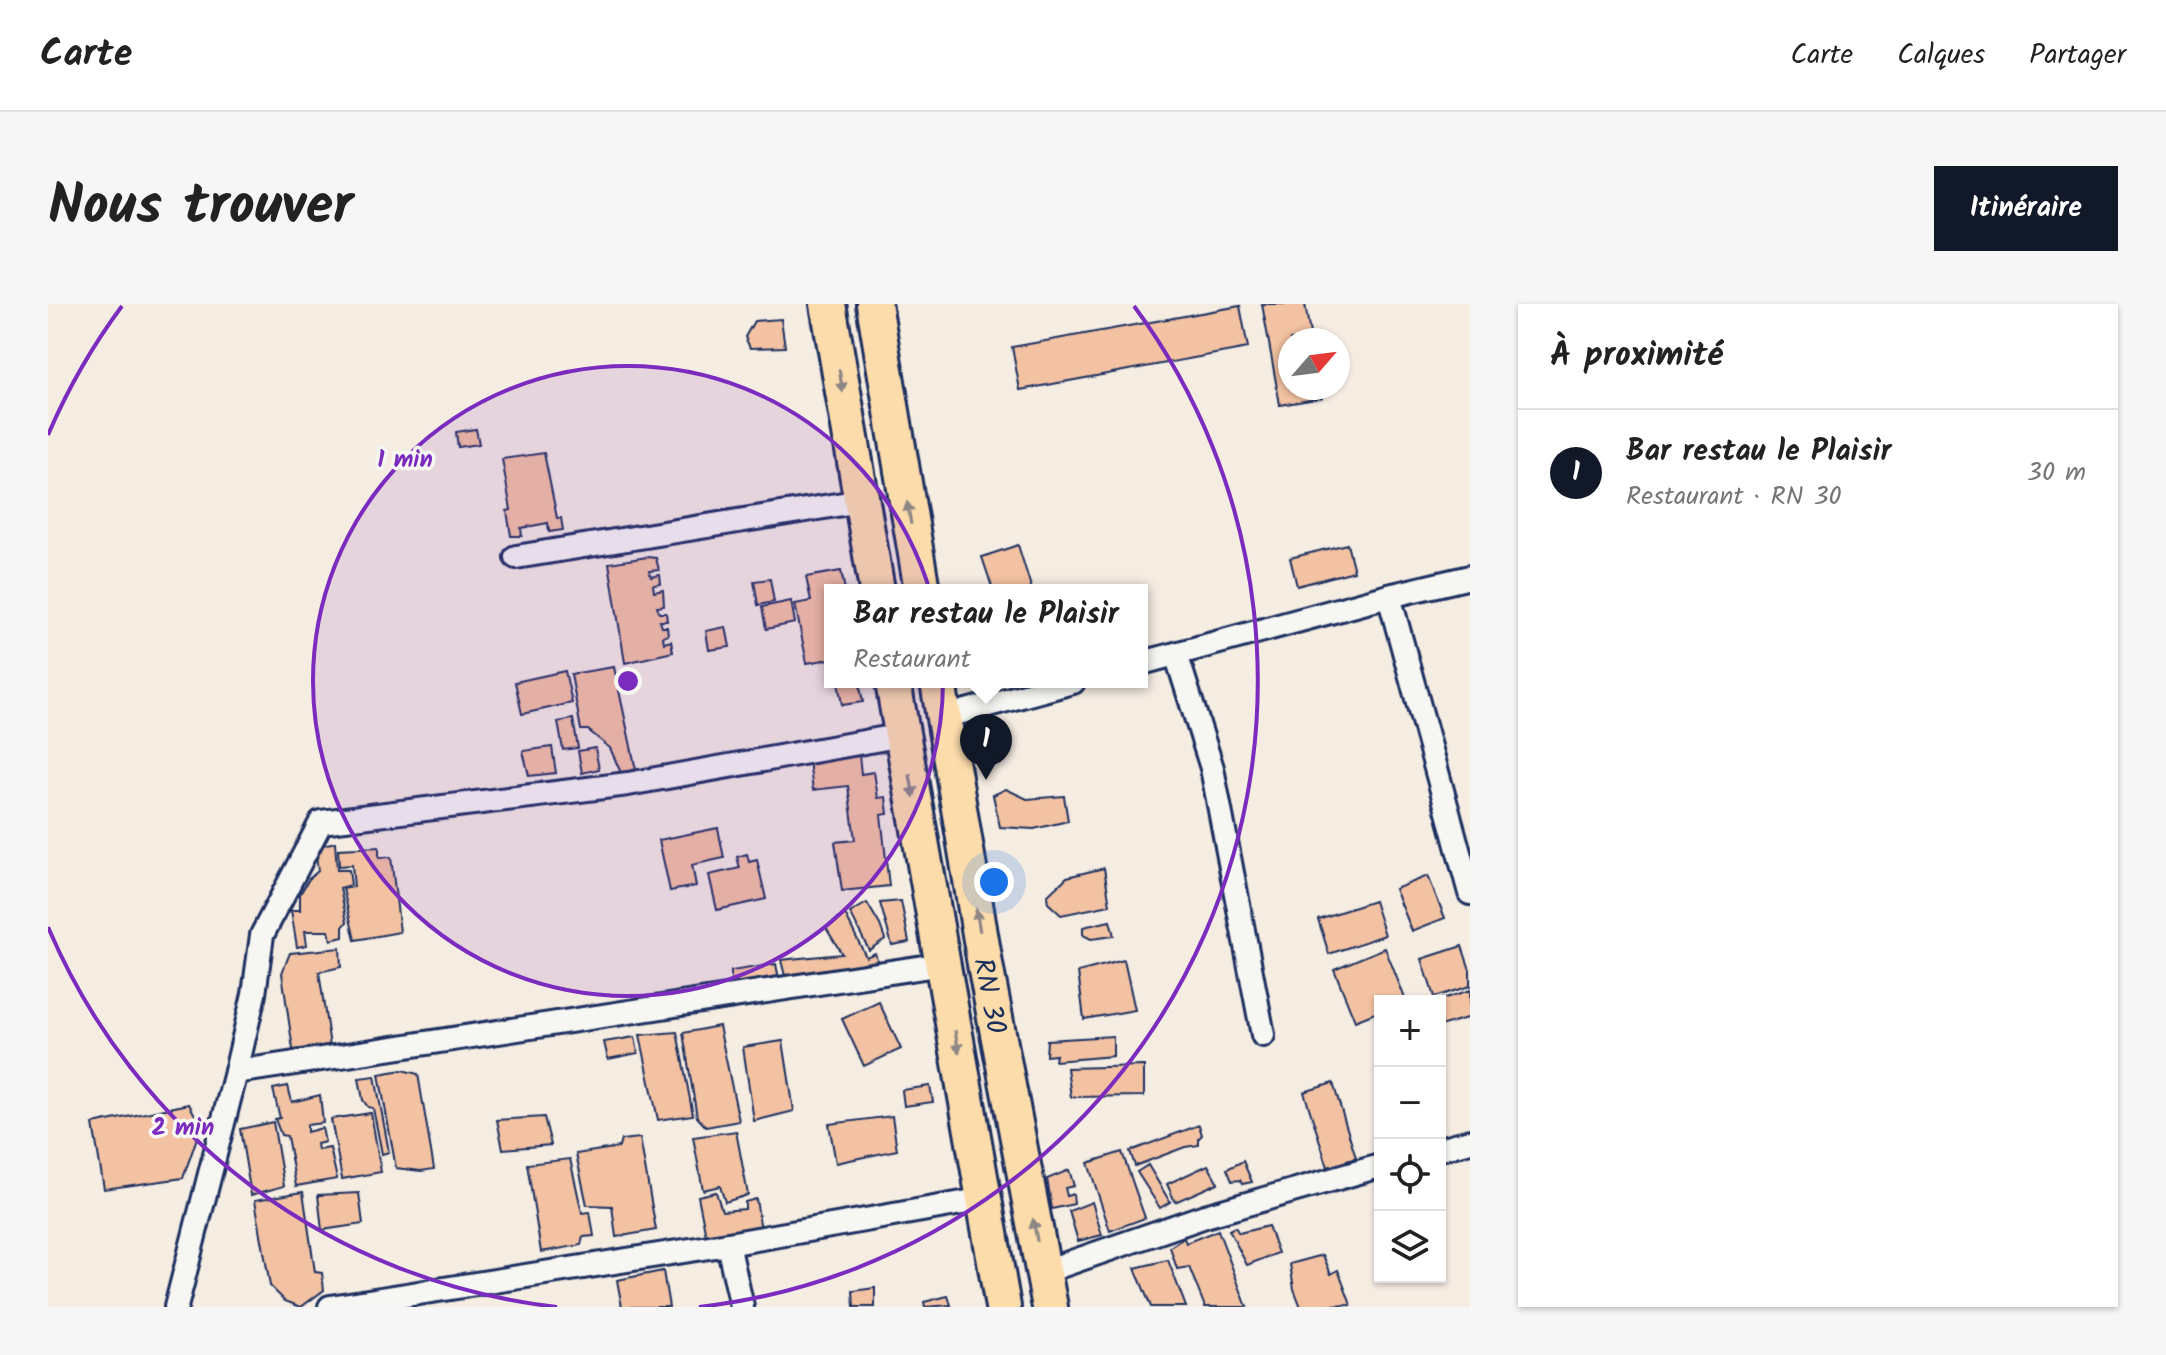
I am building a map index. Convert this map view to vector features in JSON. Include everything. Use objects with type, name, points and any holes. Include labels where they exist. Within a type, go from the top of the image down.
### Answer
[{"type":"main road","points":[[828,304],[876,584]]},
{"type":"main road","points":[[874,304],[921,584]]},
{"type":"main road","name":"RN 30","points":[[894,688],[1003,1307]]},
{"type":"main road","name":"RN 30","points":[[939,688],[986,970],[1050,1307]]},
{"type":"street","points":[[516,557],[861,501]]},
{"type":"street","points":[[1148,661],[1470,577]]},
{"type":"street","points":[[1389,596],[1470,893]]},
{"type":"street","points":[[1176,654],[1212,768],[1263,1035]]},
{"type":"street","points":[[944,717],[1051,688]]},
{"type":"street","points":[[176,1307],[236,1072],[254,994],[262,935],[321,822],[628,784],[903,735]]},
{"type":"street","points":[[236,1072],[943,964]]},
{"type":"street","points":[[1446,1147],[1470,1141]]},
{"type":"street","points":[[1043,1272],[1227,1209],[1374,1168]]},
{"type":"street","points":[[330,1307],[728,1244],[985,1199]]},
{"type":"street","points":[[728,1244],[742,1307]]},
{"type":"building","points":[[1262,304],[1305,304],[1309,328],[1278,328],[1278,394]]},
{"type":"building","points":[[1240,306],[1248,348],[1020,390],[1012,347]]},
{"type":"building","points":[[781,319],[785,347],[750,348],[745,337],[754,321]]},
{"type":"building","points":[[1279,400],[1310,400],[1280,405]]},
{"type":"building","points":[[476,429],[479,444],[458,447],[456,432]]},
{"type":"building","points":[[544,453],[557,518],[561,518],[563,530],[549,532],[548,523],[521,528],[522,536],[511,536],[507,511],[511,510],[502,459]]},
{"type":"building","points":[[1347,544],[1354,571],[1297,586],[1290,558]]},
{"type":"building","points":[[1018,545],[1030,584],[991,584],[982,557]]},
{"type":"building","points":[[656,558],[659,570],[649,571],[651,577],[660,575],[661,584],[653,585],[654,592],[663,590],[664,606],[657,607],[659,613],[666,613],[667,621],[660,621],[662,627],[667,627],[668,635],[663,637],[664,643],[671,641],[673,652],[625,663],[609,563]]},
{"type":"building","points":[[841,571],[844,584],[824,584],[824,660],[807,663],[795,604],[811,601],[806,577]]},
{"type":"building","points":[[770,579],[774,602],[758,605],[754,581]]},
{"type":"building","points":[[791,601],[795,623],[766,629],[762,607]]},
{"type":"building","points":[[726,627],[730,647],[709,650],[706,631]]},
{"type":"building","points":[[614,667],[636,770],[621,773],[610,748],[588,730],[581,730],[571,674]]},
{"type":"building","points":[[565,671],[572,703],[522,714],[515,682]]},
{"type":"building","points":[[839,688],[860,688],[863,702],[842,705]]},
{"type":"building","points":[[573,719],[578,748],[563,750],[558,722]]},
{"type":"building","points":[[552,747],[556,773],[529,776],[523,751]]},
{"type":"building","points":[[595,748],[599,769],[582,773],[578,751]]},
{"type":"building","points":[[859,755],[861,774],[874,772],[878,798],[886,797],[888,814],[881,815],[889,886],[842,891],[835,842],[855,840],[848,786],[813,790],[809,761]]},
{"type":"building","points":[[1006,789],[1027,799],[1064,796],[1068,821],[1034,829],[1000,827],[993,795]]},
{"type":"building","points":[[718,828],[724,858],[692,865],[696,886],[670,891],[659,840]]},
{"type":"building","points":[[335,842],[337,870],[349,870],[351,885],[340,888],[347,922],[343,927],[343,937],[331,940],[329,931],[305,931],[307,945],[297,947],[291,910],[300,910],[300,894],[318,871],[315,847]]},
{"type":"building","points":[[379,847],[379,858],[391,857],[400,932],[355,940],[343,889],[354,887],[352,865],[339,866],[338,849]]},
{"type":"building","points":[[747,854],[749,862],[757,860],[766,899],[717,910],[709,875],[740,868],[737,857]]},
{"type":"building","points":[[1104,868],[1110,905],[1061,915],[1048,903],[1047,896],[1067,877]]},
{"type":"building","points":[[1428,876],[1445,918],[1412,931],[1395,889]]},
{"type":"building","points":[[901,901],[909,942],[892,945],[880,903]]},
{"type":"building","points":[[1374,901],[1385,935],[1329,954],[1318,919]]},
{"type":"building","points":[[867,903],[885,939],[869,950],[850,913]]},
{"type":"building","points":[[845,914],[866,957],[875,953],[881,971],[786,980],[781,960],[842,954],[826,928]]},
{"type":"building","points":[[1110,921],[1114,936],[1091,939],[1083,935],[1083,927]]},
{"type":"building","points":[[1462,946],[1470,970],[1470,986],[1433,995],[1422,959]]},
{"type":"building","points":[[340,948],[341,967],[319,972],[330,1046],[293,1050],[282,973],[290,953]]},
{"type":"building","points":[[1385,948],[1404,995],[1374,995],[1374,1013],[1355,1021],[1334,969]]},
{"type":"building","points":[[1124,960],[1135,1010],[1084,1019],[1078,972]]},
{"type":"building","points":[[776,964],[780,984],[717,996],[714,988],[731,984],[731,971]]},
{"type":"building","points":[[1470,990],[1470,1017],[1446,1024],[1446,998]]},
{"type":"building","points":[[879,1002],[901,1049],[864,1066],[842,1019]]},
{"type":"building","points":[[719,1026],[739,1121],[706,1127],[697,1117],[683,1033]]},
{"type":"building","points":[[677,1032],[693,1115],[658,1120],[640,1035]]},
{"type":"building","points":[[1113,1036],[1113,1056],[1055,1061],[1056,1055],[1046,1056],[1047,1040]]},
{"type":"building","points":[[635,1037],[638,1053],[608,1059],[604,1042]]},
{"type":"building","points":[[783,1041],[794,1111],[754,1121],[743,1047]]},
{"type":"building","points":[[1144,1066],[1144,1096],[1071,1097],[1067,1068]]},
{"type":"building","points":[[402,1070],[418,1074],[434,1169],[396,1168],[379,1074]]},
{"type":"building","points":[[375,1076],[389,1152],[382,1154],[373,1108],[363,1100],[359,1078]]},
{"type":"building","points":[[1333,1083],[1356,1158],[1328,1167],[1304,1092]]},
{"type":"building","points":[[288,1086],[292,1102],[320,1095],[323,1123],[307,1125],[307,1132],[322,1128],[325,1142],[317,1144],[318,1150],[330,1148],[337,1179],[296,1186],[287,1136],[281,1135],[275,1119],[280,1118],[273,1089]]},
{"type":"building","points":[[930,1086],[933,1102],[904,1106],[902,1090]]},
{"type":"building","points":[[189,1104],[201,1126],[183,1178],[104,1189],[93,1124]]},
{"type":"building","points":[[371,1113],[381,1172],[342,1179],[331,1119]]},
{"type":"building","points":[[892,1116],[897,1150],[836,1163],[829,1124]]},
{"type":"building","points":[[544,1117],[551,1145],[503,1149],[497,1120]]},
{"type":"building","points":[[273,1122],[284,1186],[251,1195],[240,1129]]},
{"type":"building","points":[[1199,1125],[1202,1135],[1199,1145],[1185,1147],[1135,1166],[1130,1151]]},
{"type":"building","points":[[736,1131],[748,1195],[725,1202],[720,1186],[703,1190],[693,1137]]},
{"type":"building","points":[[640,1138],[656,1230],[616,1237],[612,1206],[587,1205],[576,1154],[619,1147],[621,1140]]},
{"type":"building","points":[[1122,1152],[1145,1218],[1110,1231],[1088,1163]]},
{"type":"building","points":[[570,1159],[582,1213],[590,1212],[594,1236],[583,1237],[581,1245],[541,1252],[527,1164]]},
{"type":"building","points":[[1243,1161],[1252,1182],[1242,1184],[1240,1180],[1232,1181],[1227,1169]]},
{"type":"building","points":[[1148,1165],[1170,1202],[1160,1208],[1137,1172]]},
{"type":"building","points":[[1208,1165],[1218,1183],[1175,1202],[1167,1184]]},
{"type":"building","points":[[1069,1170],[1074,1186],[1065,1188],[1067,1196],[1073,1194],[1074,1204],[1052,1209],[1047,1179]]},
{"type":"building","points":[[303,1192],[315,1272],[322,1273],[324,1290],[301,1307],[285,1301],[270,1286],[255,1200]]},
{"type":"building","points":[[716,1192],[722,1211],[745,1209],[745,1202],[756,1199],[761,1230],[706,1236],[698,1196]]},
{"type":"building","points":[[359,1193],[363,1224],[322,1230],[318,1195]]},
{"type":"building","points":[[1092,1202],[1102,1235],[1078,1241],[1069,1211]]},
{"type":"building","points":[[1268,1226],[1278,1253],[1247,1265],[1229,1230],[1235,1227],[1239,1233]]},
{"type":"building","points":[[1218,1230],[1247,1307],[1205,1307],[1189,1267],[1177,1269],[1170,1247],[1184,1238],[1186,1243]]},
{"type":"building","points":[[1323,1255],[1331,1274],[1338,1270],[1351,1305],[1301,1307],[1290,1264]]},
{"type":"building","points":[[1168,1260],[1186,1307],[1151,1307],[1135,1268]]},
{"type":"building","points":[[663,1271],[669,1307],[622,1307],[617,1280]]},
{"type":"building","points":[[875,1288],[875,1307],[854,1307],[853,1291]]},
{"type":"building","points":[[948,1296],[951,1305],[925,1307],[924,1302]]},
{"type":"place","name":"Bar restau le Plaisir","points":[[986,780]]}]
